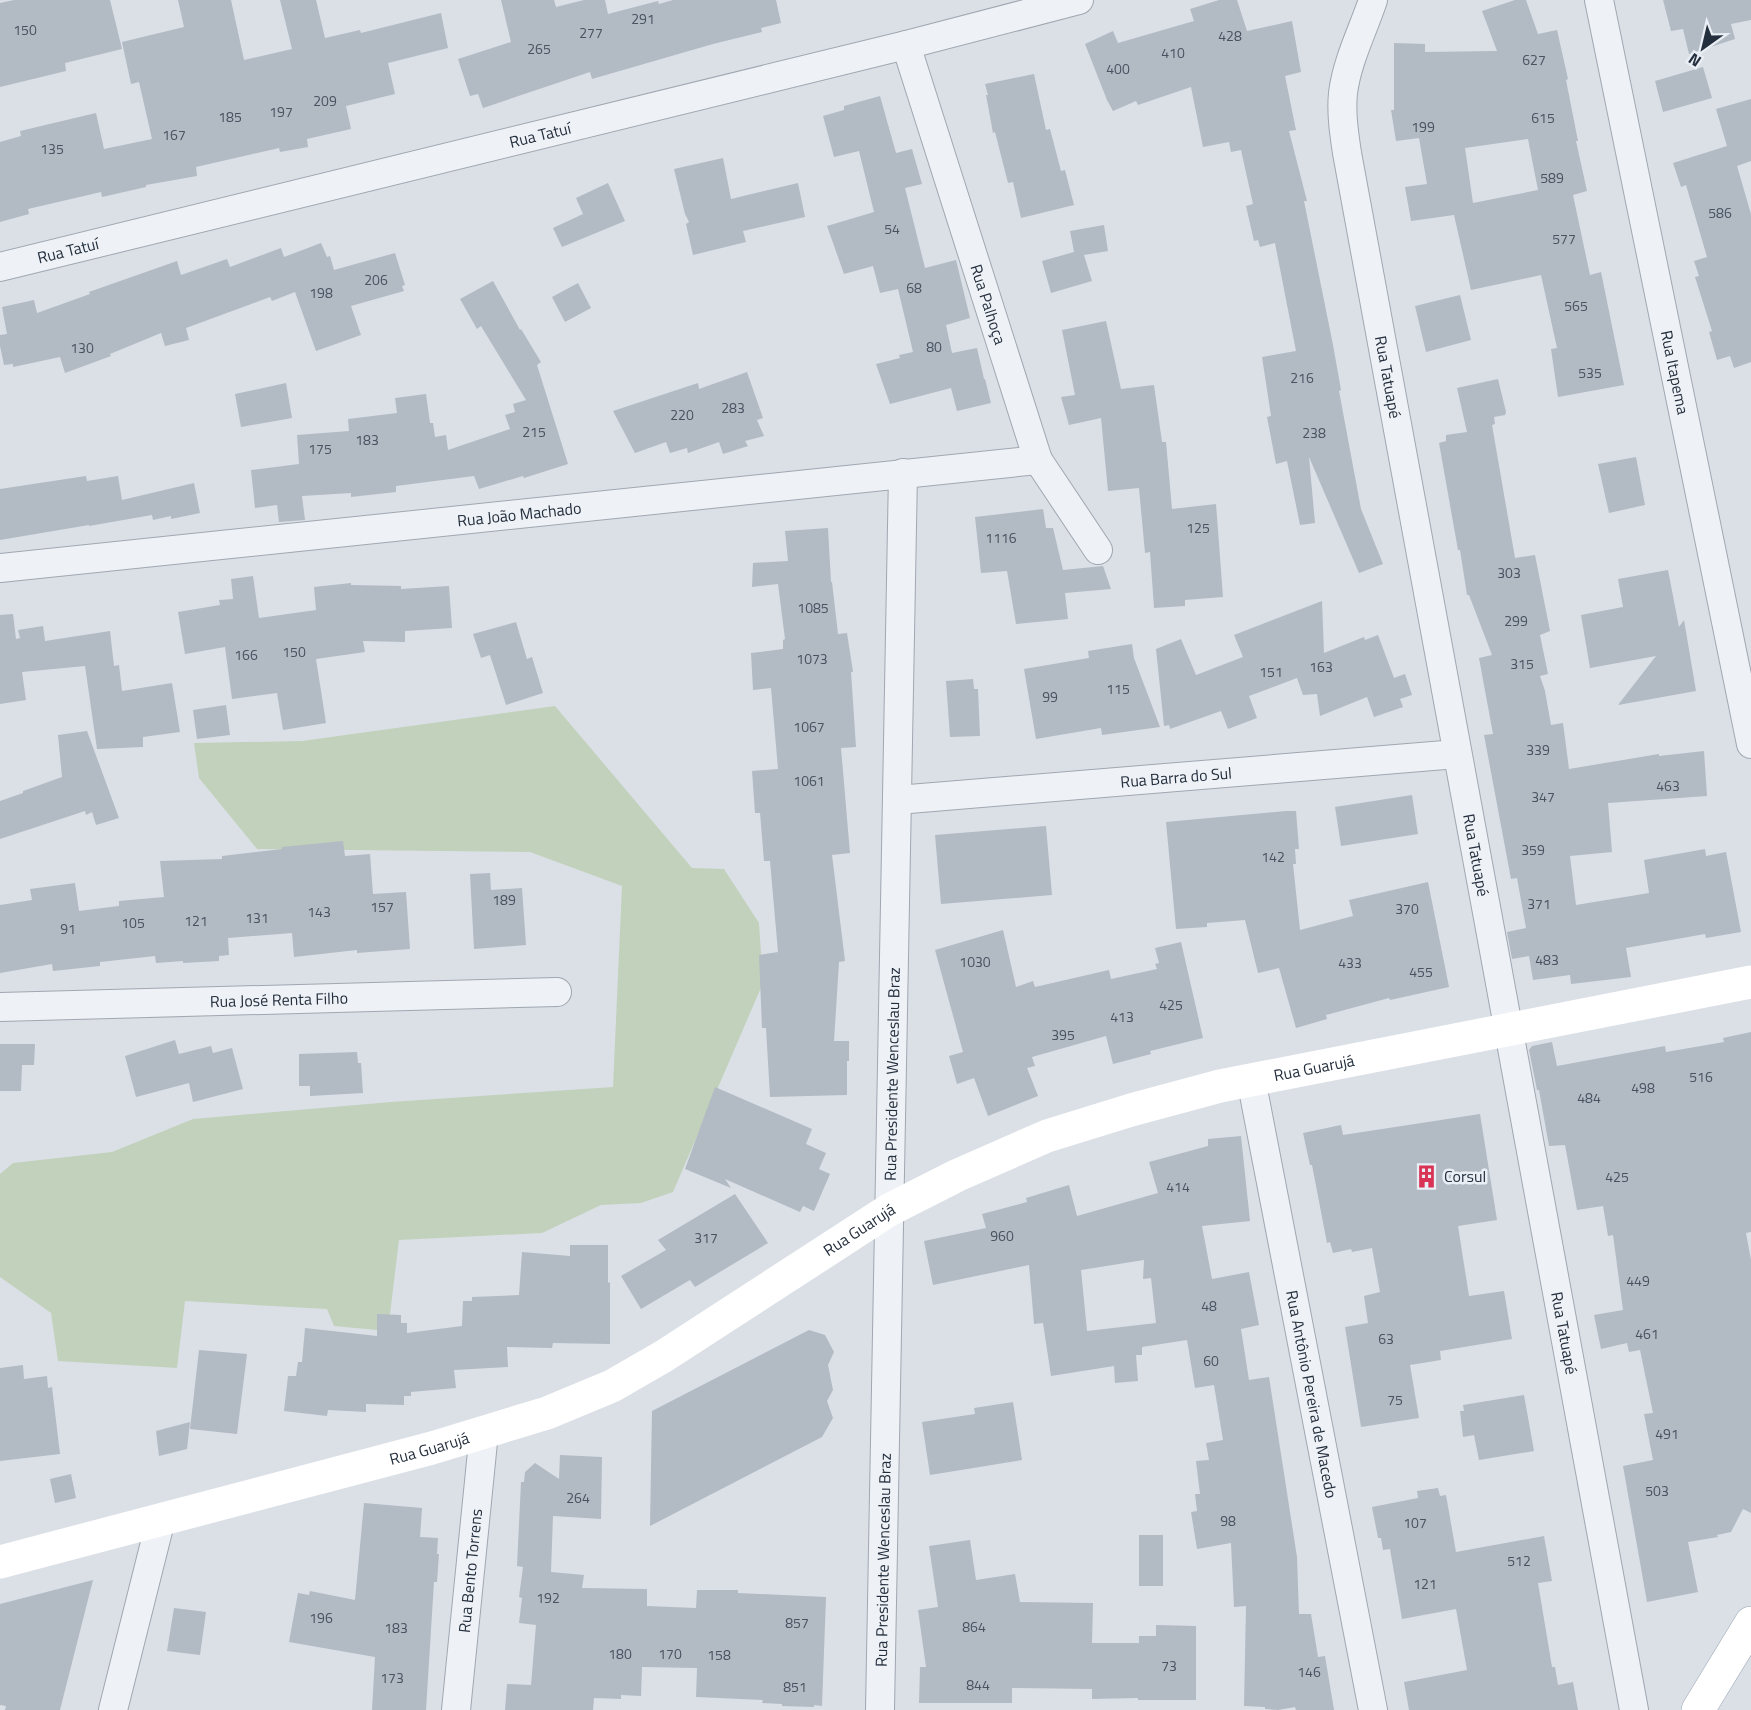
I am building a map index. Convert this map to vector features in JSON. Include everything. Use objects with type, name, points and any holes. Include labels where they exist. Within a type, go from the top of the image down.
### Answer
[{"type":"street","name":"Rua Tatuí","points":[[0,267],[906,45],[1079,0]]},
{"type":"street","name":"Rua Itapema","points":[[1599,0],[1751,744]]},
{"type":"street","name":"Rua Tatuapé","points":[[1376,1],[1348,70],[1343,93],[1343,124],[1634,1710]]},
{"type":"street","name":"Rua Palhoça","points":[[906,45],[1038,460],[1098,550]]},
{"type":"street","name":"Rua João Machado","points":[[0,568],[1038,460]]},
{"type":"street","name":"Rua Presidente Wenceslau Braz","points":[[880,1710],[903,473]]},
{"type":"street","name":"Rua Barra do Sul","points":[[897,800],[1457,754]]},
{"type":"street","name":"Rua Guarujá","points":[[0,1562],[432,1448],[547,1413],[612,1386],[664,1356],[889,1210],[958,1175],[1047,1136],[1131,1110],[1251,1079],[1751,982]]},
{"type":"street","name":"Rua José Renta Filho","points":[[0,1007],[556,992]]},
{"type":"street","name":"Rua Antônio Pereira de Macedo","points":[[1251,1079],[1373,1710]]},
{"type":"street","name":"Rua Bento Torrens","points":[[456,1710],[484,1432]]},
{"type":"street","points":[[113,1710],[161,1519]]},
{"type":"street","points":[[1698,1710],[1751,1623]]},
{"type":"green space","points":[[555,706],[692,868],[724,869],[759,923],[763,983],[673,1192],[641,1203],[601,1205],[542,1233],[399,1240],[388,1331],[334,1326],[327,1309],[185,1301],[177,1368],[58,1361],[51,1313],[0,1277],[0,1174],[13,1163],[112,1152],[193,1119],[391,1102],[613,1087],[622,886],[530,852],[257,849],[199,778],[194,743],[302,741]]},
{"type":"building","points":[[14,0],[110,0],[122,49],[65,63],[66,71],[0,87],[0,3]]},
{"type":"building","points":[[178,0],[231,0],[244,60],[292,49],[280,0],[316,0],[325,38],[360,30],[361,33],[441,13],[448,48],[388,63],[395,94],[346,106],[351,129],[307,139],[308,147],[280,152],[279,148],[196,167],[197,176],[146,185],[146,187],[102,197],[101,192],[28,209],[29,214],[0,222],[0,142],[21,136],[20,131],[96,113],[104,149],[152,139],[139,82],[131,84],[122,42],[184,27]]},
{"type":"building","points":[[501,0],[554,0],[556,7],[584,0],[605,0],[608,14],[658,1],[659,4],[673,0],[776,0],[781,23],[761,28],[762,32],[592,79],[590,72],[483,108],[478,94],[470,96],[458,59],[511,42]]},
{"type":"building","points":[[1219,0],[1237,0],[1247,31],[1292,21],[1301,72],[1285,76],[1296,130],[1289,131],[1307,201],[1304,201],[1333,345],[1341,390],[1339,391],[1361,509],[1383,564],[1359,573],[1309,457],[1315,523],[1300,525],[1287,461],[1276,464],[1267,417],[1271,416],[1262,357],[1296,351],[1275,243],[1260,247],[1258,240],[1254,241],[1246,206],[1253,204],[1241,150],[1231,152],[1229,142],[1203,147],[1191,87],[1138,105],[1136,101],[1113,111],[1085,44],[1113,31],[1118,43],[1194,21],[1190,9]]},
{"type":"building","points":[[1515,0],[1526,0],[1538,34],[1557,30],[1568,79],[1566,80],[1578,141],[1576,141],[1587,191],[1573,195],[1590,275],[1601,272],[1624,385],[1558,397],[1551,349],[1557,348],[1541,275],[1471,290],[1454,215],[1411,221],[1405,187],[1427,184],[1419,138],[1396,141],[1391,110],[1394,110],[1394,43],[1425,44],[1425,52],[1497,51],[1482,11]],"holes":[[[1528,139],[1538,190],[1473,203],[1465,148]]]},
{"type":"building","points":[[1663,0],[1751,0],[1751,20],[1731,24],[1735,39],[1689,54],[1683,29],[1671,31]]},
{"type":"building","points":[[1703,67],[1712,98],[1663,112],[1655,81]]},
{"type":"building","points":[[1034,74],[1046,130],[1050,129],[1061,171],[1065,170],[1074,205],[1021,218],[1013,182],[1008,183],[995,132],[993,133],[985,84]]},
{"type":"building","points":[[880,96],[896,153],[912,149],[922,184],[905,188],[925,268],[956,260],[970,318],[946,325],[952,353],[977,348],[991,403],[957,411],[951,388],[890,404],[876,364],[913,352],[898,289],[880,293],[873,266],[844,274],[827,226],[874,212],[859,151],[834,157],[823,116],[844,110],[844,106]]},
{"type":"building","points":[[1751,99],[1751,161],[1737,166],[1751,214],[1751,362],[1734,368],[1730,356],[1717,360],[1709,332],[1712,331],[1695,277],[1699,276],[1694,261],[1707,257],[1686,185],[1681,187],[1673,163],[1727,146],[1716,109]]},
{"type":"building","points":[[723,158],[731,199],[798,183],[805,217],[743,231],[746,242],[693,255],[686,224],[689,222],[674,169]]},
{"type":"building","points":[[608,183],[625,221],[562,247],[553,228],[583,214],[576,198]]},
{"type":"building","points":[[1104,225],[1108,251],[1084,255],[1092,281],[1051,293],[1042,261],[1074,252],[1070,231]]},
{"type":"building","points":[[321,243],[327,257],[330,256],[334,270],[395,253],[405,285],[402,286],[404,291],[351,306],[361,335],[316,351],[295,292],[272,301],[270,297],[186,328],[189,340],[165,346],[161,333],[110,354],[111,356],[65,373],[60,357],[13,367],[13,364],[4,365],[0,335],[7,334],[2,307],[34,300],[37,313],[177,261],[181,275],[227,259],[230,267],[281,248],[284,257]]},
{"type":"building","points":[[493,281],[541,362],[537,365],[568,464],[479,489],[474,476],[396,486],[396,492],[351,497],[351,493],[302,496],[305,520],[279,522],[277,505],[255,508],[251,470],[299,464],[297,435],[349,431],[348,419],[397,413],[395,398],[426,394],[430,423],[433,423],[435,437],[446,435],[448,450],[510,429],[505,415],[515,412],[513,404],[526,400],[481,326],[477,329],[460,299]]},
{"type":"building","points":[[578,283],[591,308],[565,322],[552,297]]},
{"type":"building","points":[[1460,295],[1471,340],[1426,352],[1415,306]]},
{"type":"building","points":[[1106,321],[1121,389],[1154,385],[1162,442],[1166,442],[1172,509],[1216,504],[1223,597],[1185,600],[1185,606],[1154,608],[1150,552],[1145,553],[1139,488],[1108,491],[1101,418],[1069,425],[1061,397],[1075,395],[1062,330]]},
{"type":"building","points":[[747,372],[763,418],[757,420],[764,436],[745,441],[748,446],[723,454],[719,442],[688,453],[687,448],[670,453],[666,442],[635,453],[613,411],[698,383],[699,389]]},
{"type":"building","points":[[1498,379],[1506,412],[1505,415],[1494,417],[1495,424],[1492,425],[1515,558],[1535,555],[1550,631],[1540,635],[1548,674],[1540,676],[1551,725],[1563,723],[1569,769],[1659,754],[1659,756],[1704,751],[1707,796],[1608,803],[1612,852],[1570,856],[1576,905],[1649,893],[1644,860],[1705,849],[1706,856],[1726,852],[1741,932],[1706,938],[1705,934],[1626,948],[1631,977],[1571,984],[1570,975],[1533,980],[1529,956],[1512,959],[1507,932],[1526,928],[1517,878],[1511,879],[1484,735],[1493,734],[1479,658],[1492,655],[1469,595],[1467,595],[1439,443],[1446,441],[1446,435],[1467,432],[1457,388]]},
{"type":"building","points":[[286,383],[292,418],[241,427],[235,394]]},
{"type":"building","points":[[1636,457],[1645,505],[1609,513],[1598,464]]},
{"type":"building","points":[[86,476],[87,481],[118,476],[122,500],[194,483],[200,513],[153,520],[152,515],[0,540],[0,489]]},
{"type":"building","points":[[1043,509],[1046,528],[1053,528],[1063,570],[1103,566],[1111,589],[1065,593],[1068,619],[1016,624],[1007,571],[981,573],[975,517]]},
{"type":"building","points":[[828,528],[831,582],[838,634],[847,633],[853,672],[851,672],[856,747],[841,748],[850,853],[832,855],[845,961],[839,962],[834,1041],[849,1041],[847,1095],[770,1097],[766,1028],[762,1028],[759,955],[778,952],[770,861],[764,861],[760,813],[755,813],[752,771],[778,769],[771,688],[753,690],[751,653],[783,649],[785,639],[778,584],[752,587],[753,563],[788,561],[785,531]]},
{"type":"building","points":[[1668,570],[1679,627],[1684,620],[1696,691],[1618,705],[1656,656],[1590,668],[1581,615],[1623,607],[1618,579]]},
{"type":"building","points":[[253,576],[259,618],[316,610],[314,587],[351,583],[351,585],[401,586],[401,589],[449,586],[452,628],[405,631],[405,642],[363,641],[365,652],[316,659],[326,723],[283,730],[277,693],[232,699],[225,647],[185,654],[178,612],[220,605],[219,600],[233,599],[231,579]]},
{"type":"building","points":[[1322,601],[1324,653],[1364,637],[1365,640],[1378,635],[1394,678],[1405,674],[1412,695],[1400,699],[1403,707],[1374,717],[1367,697],[1320,716],[1317,694],[1303,695],[1297,678],[1249,696],[1257,718],[1228,729],[1221,711],[1170,729],[1169,725],[1164,726],[1156,649],[1181,639],[1196,675],[1243,657],[1234,635]]},
{"type":"building","points":[[13,614],[16,639],[20,638],[18,630],[43,626],[45,641],[110,631],[114,666],[119,665],[122,691],[172,683],[180,732],[143,737],[143,747],[97,749],[85,666],[22,672],[26,700],[0,704],[0,615]]},
{"type":"building","points":[[516,622],[527,659],[532,657],[543,693],[506,705],[490,655],[481,658],[473,634]]},
{"type":"building","points":[[1132,644],[1134,658],[1160,727],[1102,735],[1101,728],[1036,739],[1024,669],[1089,658],[1088,651]]},
{"type":"building","points":[[973,679],[974,689],[978,689],[980,736],[950,737],[946,681]]},
{"type":"building","points":[[226,705],[230,735],[197,739],[193,710]]},
{"type":"building","points":[[87,731],[119,818],[96,825],[92,812],[86,815],[85,811],[0,839],[0,801],[62,777],[58,735]]},
{"type":"building","points":[[1412,795],[1418,834],[1341,846],[1335,807]]},
{"type":"building","points":[[1296,811],[1299,849],[1295,849],[1296,864],[1293,864],[1300,930],[1353,916],[1349,900],[1428,882],[1449,987],[1390,1000],[1389,998],[1326,1015],[1327,1019],[1296,1028],[1279,968],[1258,973],[1245,920],[1207,923],[1207,927],[1176,929],[1166,822]]},
{"type":"building","points":[[1046,826],[1052,895],[941,904],[935,835]]},
{"type":"building","points":[[343,841],[345,856],[370,854],[373,894],[406,892],[410,949],[357,953],[357,950],[294,957],[292,933],[228,938],[229,955],[219,956],[219,961],[156,963],[155,956],[100,962],[100,966],[53,971],[52,964],[0,973],[0,905],[32,900],[30,889],[75,883],[79,911],[119,906],[119,901],[164,897],[160,861],[222,859],[222,856],[282,849],[282,847]]},
{"type":"building","points":[[490,873],[491,890],[522,888],[526,945],[474,949],[470,874]]},
{"type":"building","points":[[1003,930],[1016,987],[1033,981],[1035,987],[1109,970],[1111,979],[1157,969],[1155,964],[1159,963],[1155,948],[1181,942],[1203,1038],[1150,1051],[1151,1054],[1113,1064],[1106,1036],[1032,1057],[1035,1066],[1027,1068],[1038,1096],[988,1116],[974,1078],[957,1084],[949,1056],[963,1052],[935,950]]},
{"type":"building","points":[[1751,1032],[1751,1232],[1746,1233],[1751,1260],[1751,1513],[1743,1509],[1731,1532],[1717,1535],[1718,1537],[1688,1542],[1698,1592],[1647,1602],[1623,1466],[1653,1460],[1644,1414],[1653,1413],[1640,1350],[1629,1352],[1627,1343],[1601,1349],[1594,1315],[1623,1310],[1613,1235],[1608,1236],[1603,1206],[1577,1210],[1565,1145],[1549,1146],[1529,1050],[1532,1046],[1552,1042],[1557,1066],[1665,1046],[1666,1052],[1724,1042],[1723,1038]]},
{"type":"building","points":[[175,1040],[179,1054],[211,1046],[213,1053],[232,1048],[243,1089],[193,1102],[189,1083],[136,1097],[125,1056]]},
{"type":"building","points":[[0,1044],[35,1044],[34,1065],[22,1065],[21,1091],[0,1091]]},
{"type":"building","points":[[357,1052],[358,1063],[361,1063],[363,1093],[310,1096],[310,1086],[299,1086],[299,1054]]},
{"type":"building","points":[[715,1087],[812,1129],[806,1144],[826,1153],[819,1169],[830,1174],[814,1211],[803,1206],[800,1212],[725,1179],[731,1188],[685,1169]]},
{"type":"building","points":[[1480,1114],[1497,1220],[1458,1226],[1469,1296],[1504,1291],[1512,1339],[1440,1351],[1441,1360],[1410,1365],[1419,1418],[1361,1427],[1345,1327],[1368,1323],[1364,1296],[1380,1292],[1372,1248],[1333,1253],[1330,1242],[1327,1243],[1312,1165],[1310,1165],[1303,1133],[1341,1125],[1343,1135]]},
{"type":"building","points":[[1241,1136],[1250,1221],[1202,1226],[1212,1279],[1249,1272],[1259,1325],[1241,1329],[1249,1380],[1269,1377],[1297,1557],[1299,1614],[1311,1614],[1318,1657],[1325,1656],[1334,1710],[1296,1710],[1295,1707],[1278,1710],[1244,1706],[1246,1606],[1234,1607],[1231,1543],[1197,1549],[1191,1512],[1197,1511],[1195,1494],[1200,1494],[1196,1461],[1209,1460],[1206,1443],[1223,1440],[1214,1385],[1195,1388],[1187,1340],[1142,1347],[1142,1355],[1136,1355],[1138,1381],[1115,1383],[1114,1366],[1051,1376],[1043,1323],[1034,1324],[1029,1265],[933,1285],[924,1241],[986,1228],[982,1214],[1027,1202],[1026,1198],[1069,1185],[1077,1216],[1158,1193],[1149,1162],[1208,1146],[1208,1139]],"holes":[[[1144,1260],[1143,1279],[1151,1278],[1156,1323],[1087,1331],[1081,1270]]]},
{"type":"building","points":[[735,1194],[768,1243],[695,1287],[690,1280],[641,1309],[621,1276],[666,1250],[658,1240]]},
{"type":"building","points":[[570,1245],[608,1245],[610,1344],[553,1343],[552,1348],[507,1347],[508,1367],[454,1370],[456,1388],[411,1392],[411,1396],[404,1396],[404,1405],[366,1404],[366,1412],[328,1410],[327,1416],[284,1411],[288,1376],[296,1376],[298,1362],[302,1362],[305,1328],[377,1336],[377,1314],[401,1315],[401,1323],[407,1323],[407,1333],[462,1326],[463,1301],[472,1301],[472,1297],[519,1295],[522,1252],[570,1256]]},
{"type":"building","points":[[809,1330],[825,1335],[834,1352],[828,1365],[833,1390],[827,1401],[833,1418],[822,1437],[650,1526],[652,1411]]},
{"type":"building","points":[[199,1350],[247,1354],[237,1434],[190,1429]]},
{"type":"building","points":[[23,1365],[24,1379],[47,1376],[48,1388],[52,1387],[60,1454],[0,1461],[0,1368]]},
{"type":"building","points":[[1524,1395],[1534,1451],[1479,1460],[1474,1435],[1463,1437],[1460,1411],[1464,1411],[1463,1405]]},
{"type":"building","points":[[1013,1402],[1022,1460],[930,1475],[922,1422],[975,1414],[974,1408]]},
{"type":"building","points":[[190,1422],[187,1449],[159,1456],[156,1431]]},
{"type":"building","points":[[560,1455],[602,1457],[601,1519],[553,1516],[551,1572],[584,1575],[582,1588],[647,1589],[647,1606],[696,1608],[697,1590],[738,1590],[738,1593],[826,1597],[822,1706],[782,1706],[782,1704],[762,1703],[763,1700],[696,1697],[697,1668],[642,1667],[641,1696],[621,1695],[621,1699],[594,1698],[593,1710],[505,1710],[507,1684],[531,1685],[536,1625],[519,1623],[522,1598],[519,1597],[523,1567],[517,1566],[521,1482],[524,1482],[525,1472],[535,1463],[559,1479]]},
{"type":"building","points":[[71,1474],[76,1498],[55,1503],[50,1479]]},
{"type":"building","points":[[1438,1488],[1440,1496],[1446,1495],[1456,1552],[1544,1536],[1552,1581],[1538,1583],[1552,1667],[1555,1667],[1558,1685],[1573,1682],[1578,1710],[1409,1710],[1404,1682],[1467,1670],[1456,1609],[1402,1619],[1390,1549],[1383,1550],[1381,1538],[1378,1538],[1372,1507],[1418,1498],[1417,1491]]},
{"type":"building","points":[[364,1503],[422,1508],[420,1537],[438,1538],[437,1554],[439,1554],[437,1582],[434,1582],[426,1710],[372,1710],[375,1657],[289,1642],[298,1593],[309,1595],[310,1591],[355,1600]]},
{"type":"building","points":[[1139,1535],[1163,1535],[1163,1586],[1139,1586]]},
{"type":"building","points":[[970,1540],[976,1580],[1015,1574],[1020,1602],[1093,1603],[1092,1643],[1139,1643],[1139,1636],[1156,1636],[1156,1625],[1196,1626],[1196,1700],[1092,1699],[1092,1689],[1012,1688],[1012,1703],[919,1703],[920,1667],[926,1667],[918,1610],[938,1607],[929,1546]]},
{"type":"building","points":[[93,1580],[60,1710],[5,1710],[6,1706],[0,1705],[0,1604]]},
{"type":"building","points":[[174,1608],[206,1612],[200,1655],[167,1651]]},
{"type":"place","name":"Corsul","points":[[1426,1176]]}]
